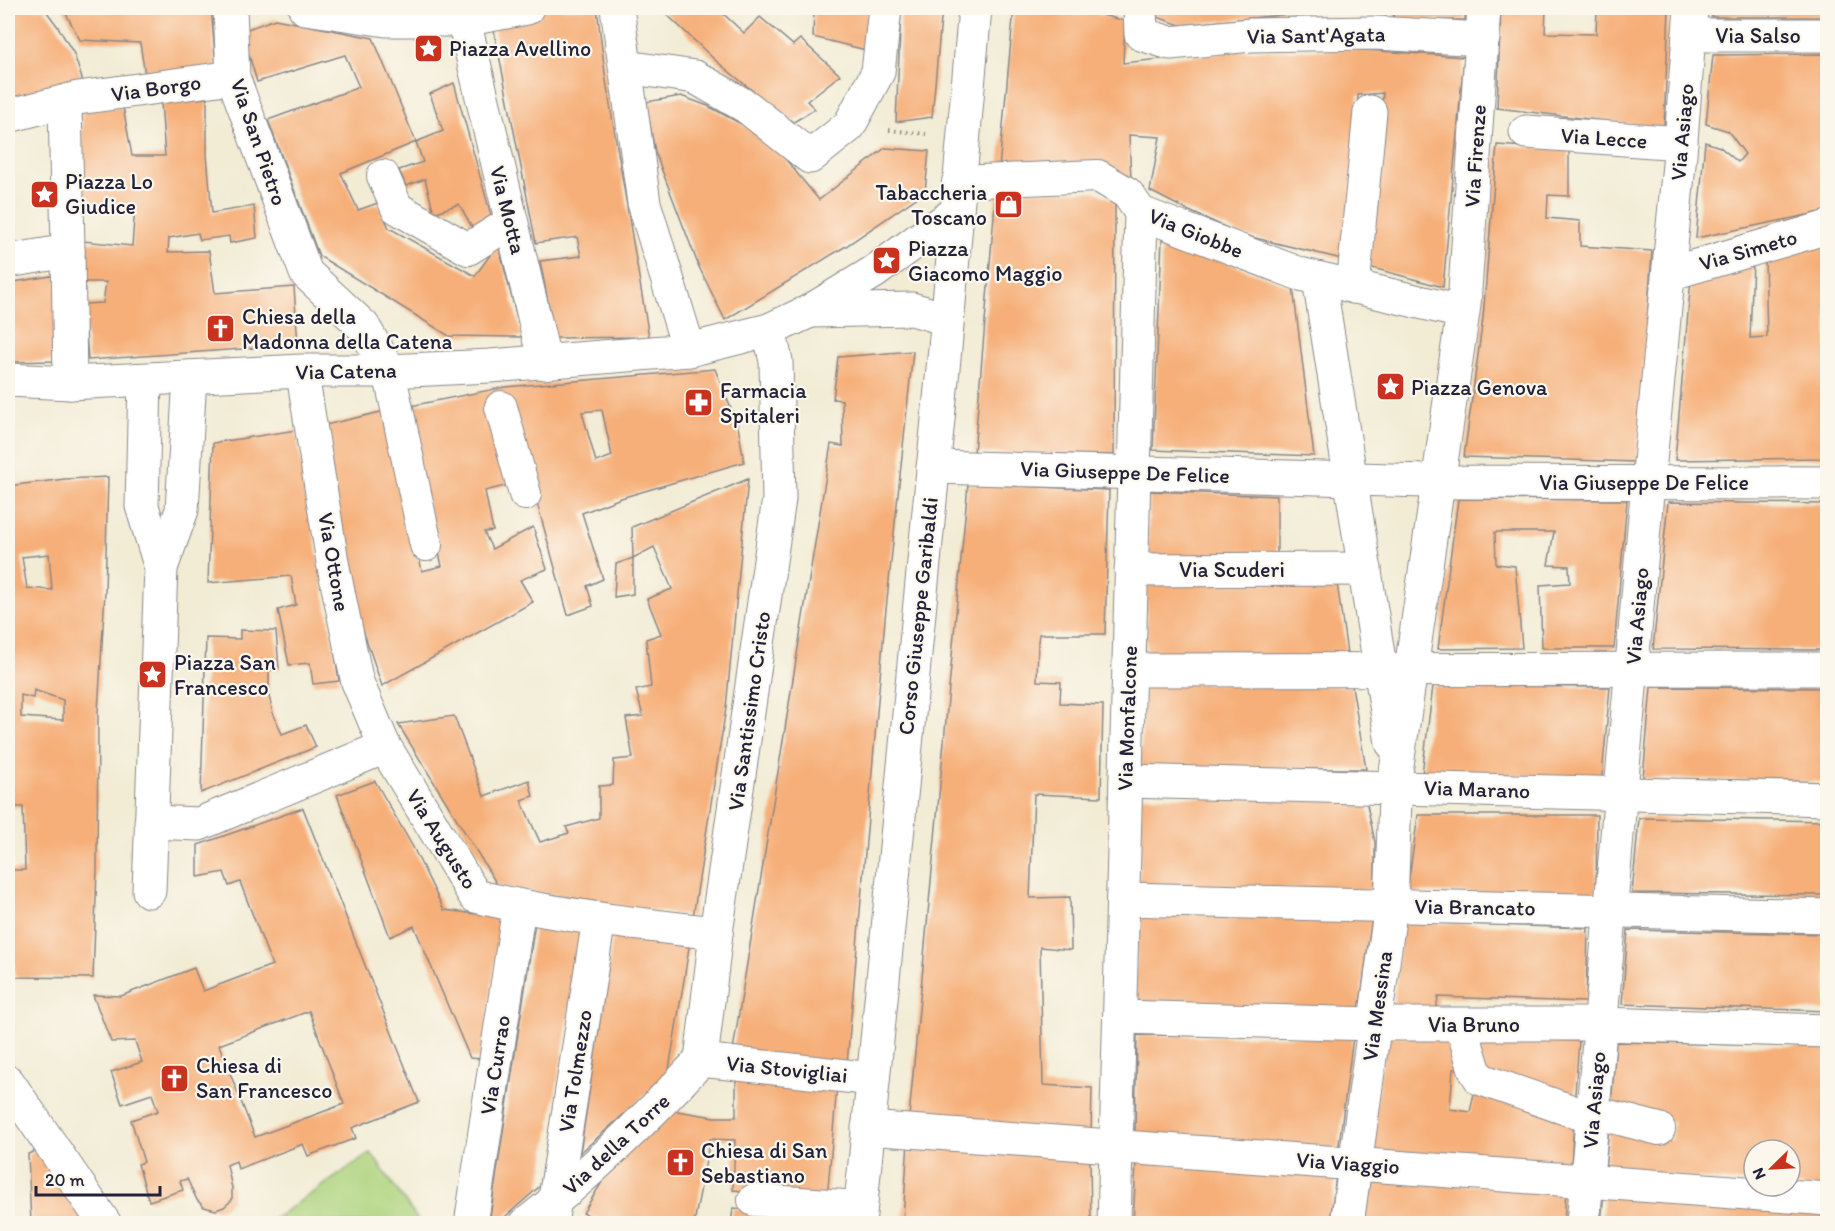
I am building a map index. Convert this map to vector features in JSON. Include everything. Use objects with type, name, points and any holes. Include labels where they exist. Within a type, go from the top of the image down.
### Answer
[{"type":"street","name":"Via San Pietro","points":[[230,8],[233,77],[306,273],[363,326],[388,370]]},
{"type":"street","points":[[305,8],[386,20],[527,8]]},
{"type":"street","points":[[617,8],[645,203],[705,346]]},
{"type":"street","points":[[626,67],[695,77],[747,107],[810,157],[849,126],[878,72],[885,8]]},
{"type":"street","name":"Corso Giuseppe Garibaldi","points":[[860,1215],[975,8]]},
{"type":"street","name":"Via Sant'Agata","points":[[1140,8],[1141,34],[1170,43],[1376,20],[1484,23]]},
{"type":"street","name":"Via Motta","points":[[472,14],[471,57],[545,363]]},
{"type":"street","name":"Via Salso","points":[[1690,21],[1827,35]]},
{"type":"street","name":"Via Asiago","points":[[1583,1224],[1648,482],[1681,144],[1690,21]]},
{"type":"street","name":"Via Firenze","points":[[1395,780],[1424,670],[1450,481],[1484,23]]},
{"type":"street","name":"Via Borgo","points":[[8,116],[71,100],[233,77]]},
{"type":"street","points":[[70,383],[71,100]]},
{"type":"street","points":[[1353,287],[1370,112]]},
{"type":"street","name":"Via Lecce","points":[[1526,132],[1681,144]]},
{"type":"street","points":[[383,176],[397,208],[468,249],[511,222]]},
{"type":"street","name":"Via Giobbe","points":[[957,198],[1098,176],[1127,193],[1141,213],[1310,277],[1463,308]]},
{"type":"street","name":"Via Catena","points":[[8,380],[70,383],[302,371],[388,370],[496,388],[545,363],[705,346],[773,345],[810,311],[874,273],[957,198]]},
{"type":"street","name":"Via Monfalcone","points":[[1114,1224],[1141,213]]},
{"type":"street","name":"Via Simeto","points":[[1669,273],[1827,227]]},
{"type":"street","points":[[8,261],[69,265]]},
{"type":"street","points":[[1310,277],[1350,478],[1349,569],[1365,670],[1395,780]]},
{"type":"street","points":[[810,311],[912,309],[947,319]]},
{"type":"street","name":"Via Santissimo Cristo","points":[[701,1060],[716,933],[779,499],[773,345]]},
{"type":"street","points":[[388,370],[426,545]]},
{"type":"street","name":"Via Ottone","points":[[302,371],[333,565],[357,681],[386,747]]},
{"type":"street","points":[[160,568],[182,510],[190,377]]},
{"type":"street","points":[[145,380],[142,506],[160,568],[149,891]]},
{"type":"street","points":[[496,388],[525,494]]},
{"type":"street","name":"Via Giuseppe De Felice","points":[[933,467],[1450,481],[1827,483]]},
{"type":"street","name":"Via Scuderi","points":[[1131,570],[1349,569]]},
{"type":"street","points":[[1129,669],[1827,669]]},
{"type":"street","points":[[151,822],[199,824],[386,747]]},
{"type":"street","name":"Via Augusto","points":[[386,747],[475,896],[519,907],[716,933]]},
{"type":"street","name":"Via Marano","points":[[1126,781],[1395,780],[1622,793],[1827,799]]},
{"type":"street","name":"Via Messina","points":[[1347,1224],[1391,905],[1395,780]]},
{"type":"street","name":"Via Brancato","points":[[1123,899],[1827,915]]},
{"type":"street","name":"Via Currao","points":[[471,1224],[519,907]]},
{"type":"street","name":"Via Tolmezzo","points":[[553,1212],[599,919]]},
{"type":"street","name":"Via Bruno","points":[[1120,1017],[1374,1024],[1601,1024],[1827,1031]]},
{"type":"street","points":[[1461,1025],[1475,1071],[1480,1079],[1592,1115],[1659,1129]]},
{"type":"street","name":"Via Stovigliai","points":[[701,1060],[873,1079]]},
{"type":"street","name":"Via della Torre","points":[[526,1224],[553,1212],[701,1060]]},
{"type":"street","points":[[8,1082],[105,1224]]},
{"type":"street","name":"Via Viaggio","points":[[868,1128],[1827,1199]]},
{"type":"street","points":[[754,1200],[860,1215]]},
{"type":"path","points":[[849,126],[962,139]]},
{"type":"green space","points":[[371,1153],[420,1223],[268,1223]]},
{"type":"building","points":[[44,8],[74,54],[83,82],[8,98],[8,9]]},
{"type":"building","points":[[63,8],[211,8],[216,67],[145,75],[140,43],[80,40]]},
{"type":"building","points":[[527,8],[597,8],[606,81],[649,337],[555,338],[540,261],[581,256],[577,237],[536,243],[494,30]]},
{"type":"building","points":[[660,8],[717,8],[744,33],[760,17],[793,45],[800,39],[840,75],[807,101],[815,109],[792,123],[715,60]]},
{"type":"building","points":[[814,8],[869,8],[866,50],[813,37]]},
{"type":"building","points":[[901,8],[942,8],[932,117],[896,122]]},
{"type":"building","points":[[1014,8],[1076,8],[1125,21],[1123,63],[1238,51],[1351,49],[1464,57],[1443,287],[1369,267],[1383,93],[1358,95],[1346,260],[1243,235],[1150,191],[1160,137],[1129,135],[1131,180],[999,168]]},
{"type":"building","points":[[1152,8],[1342,9],[1180,25],[1151,15]]},
{"type":"building","points":[[1395,8],[1465,8],[1465,20],[1393,20]]},
{"type":"building","points":[[1501,8],[1546,8],[1545,33],[1596,34],[1597,8],[1669,8],[1664,128],[1497,108]]},
{"type":"building","points":[[1711,8],[1827,8],[1827,17],[1712,17]]},
{"type":"building","points":[[275,19],[373,38],[416,142],[341,173],[358,210],[378,203],[389,228],[475,276],[498,244],[522,337],[449,336],[319,256],[268,120],[359,87],[345,55],[257,82],[242,31]]},
{"type":"building","points":[[1827,54],[1827,211],[1696,238],[1705,142],[1720,147],[1738,162],[1745,154],[1728,131],[1706,124],[1713,55]]},
{"type":"building","points":[[454,83],[492,219],[473,229],[459,204],[434,213],[425,179],[406,186],[399,170],[423,162],[416,142],[443,131],[430,94]]},
{"type":"building","points":[[681,96],[708,106],[769,139],[819,200],[885,148],[929,151],[925,192],[846,246],[725,320],[699,267],[655,152],[646,102]]},
{"type":"building","points":[[207,98],[207,155],[212,213],[254,206],[257,238],[230,243],[229,236],[200,240],[198,233],[169,238],[168,252],[209,251],[215,293],[294,287],[298,345],[88,360],[84,304],[103,303],[106,282],[77,282],[83,241],[132,246],[135,206],[81,207],[82,110],[123,107],[132,156],[165,156],[161,102]]},
{"type":"building","points":[[1497,145],[1569,150],[1569,196],[1548,195],[1547,218],[1580,221],[1580,246],[1652,251],[1637,462],[1464,457],[1483,318]]},
{"type":"building","points":[[996,191],[1094,191],[1115,201],[1114,455],[974,453]]},
{"type":"building","points":[[1162,239],[1293,287],[1314,456],[1153,450]]},
{"type":"building","points":[[1827,241],[1827,458],[1675,460],[1691,279],[1753,262],[1750,338],[1767,337],[1765,258]]},
{"type":"building","points":[[57,275],[58,361],[8,362],[8,283]]},
{"type":"building","points":[[913,351],[885,619],[847,1064],[733,1050],[831,444],[843,446],[842,400],[833,399],[838,357]]},
{"type":"building","points":[[715,369],[738,426],[744,462],[621,498],[582,513],[603,579],[587,586],[593,606],[568,615],[510,405],[509,485],[485,491],[493,531],[484,532],[492,549],[533,527],[547,569],[520,580],[533,602],[382,686],[346,580],[321,426],[385,411],[422,571],[442,566],[405,407],[505,387]],"holes":[[[602,410],[612,456],[596,462],[582,412]]]},
{"type":"building","points":[[296,430],[339,681],[313,684],[310,663],[289,665],[278,610],[296,605],[291,576],[208,583],[213,443]]},
{"type":"building","points":[[108,477],[105,592],[98,712],[97,870],[93,978],[15,977],[10,924],[8,924],[8,870],[25,870],[23,807],[8,807],[8,486],[65,479]],"holes":[[[49,554],[52,590],[27,588],[22,557]],[[34,690],[63,700],[63,720],[21,717],[21,695],[33,698]]]},
{"type":"building","points":[[748,479],[726,708],[693,917],[498,886],[398,724],[454,716],[484,796],[529,780],[533,796],[521,800],[540,842],[569,833],[566,827],[599,818],[599,786],[613,785],[614,760],[633,758],[626,718],[643,716],[636,690],[651,687],[646,639],[661,634],[647,599],[672,589],[654,547],[633,558],[632,527]]},
{"type":"building","points":[[968,484],[1109,490],[1105,634],[1039,634],[1038,642],[1037,681],[1061,682],[1060,703],[1103,705],[1101,797],[1034,794],[1030,898],[1070,897],[1071,950],[1040,947],[1043,1085],[1092,1088],[1091,1136],[909,1117]]},
{"type":"building","points":[[1150,491],[1277,496],[1277,556],[1147,558]]},
{"type":"building","points":[[1458,499],[1627,500],[1614,648],[1542,648],[1540,585],[1570,583],[1569,566],[1548,565],[1554,532],[1495,532],[1496,564],[1515,566],[1522,648],[1438,649]]},
{"type":"building","points":[[1668,502],[1827,504],[1827,650],[1653,649]]},
{"type":"building","points":[[633,558],[633,594],[614,597],[616,564]]},
{"type":"building","points":[[1146,583],[1337,583],[1348,660],[1146,658]]},
{"type":"building","points":[[240,630],[276,631],[279,669],[269,670],[269,696],[273,713],[282,734],[306,725],[316,747],[201,793],[206,638],[240,639]]},
{"type":"building","points":[[1144,683],[1352,686],[1366,769],[1140,769]]},
{"type":"building","points":[[1433,686],[1610,687],[1602,777],[1422,774]]},
{"type":"building","points":[[1651,687],[1827,688],[1827,782],[1643,778]]},
{"type":"building","points":[[375,781],[413,847],[444,910],[501,917],[482,1059],[470,1058],[414,926],[390,937],[337,795]]},
{"type":"building","points":[[1141,796],[1366,800],[1375,842],[1375,890],[1139,887]]},
{"type":"building","points":[[303,808],[419,1102],[352,1128],[356,1138],[308,1156],[303,1144],[238,1169],[236,1161],[227,1165],[232,1200],[216,1210],[204,1207],[197,1200],[187,1179],[180,1181],[183,1190],[149,1201],[138,1164],[144,1162],[131,1120],[158,1111],[152,1094],[122,1104],[111,1072],[142,1062],[135,1041],[111,1042],[93,995],[121,996],[194,968],[203,991],[272,965],[240,882],[229,886],[224,872],[198,877],[198,845]],"holes":[[[309,1011],[344,1104],[255,1137],[219,1045]]]},
{"type":"building","points":[[1418,815],[1597,815],[1596,895],[1407,892]]},
{"type":"building","points":[[1639,818],[1827,821],[1827,895],[1632,893]]},
{"type":"building","points":[[1139,913],[1372,916],[1359,1012],[1134,1005]]},
{"type":"building","points":[[1402,922],[1588,928],[1586,1002],[1438,997],[1436,1012],[1393,1010]]},
{"type":"building","points":[[535,923],[583,931],[540,1186],[497,1224],[489,1224]]},
{"type":"building","points":[[1628,930],[1827,934],[1827,1011],[1622,1004]]},
{"type":"building","points":[[613,935],[689,947],[668,1075],[580,1153]]},
{"type":"building","points":[[1137,1035],[1353,1037],[1338,1152],[1135,1134]]},
{"type":"building","points":[[1386,1036],[1457,1038],[1465,1069],[1453,1069],[1450,1109],[1470,1112],[1476,1084],[1574,1119],[1571,1166],[1369,1154]]},
{"type":"building","points":[[1470,1038],[1579,1041],[1574,1107],[1487,1076]]},
{"type":"building","points":[[1616,1042],[1827,1047],[1827,1189],[1802,1187],[1802,1138],[1742,1138],[1742,1182],[1605,1171],[1609,1125],[1671,1140],[1673,1122],[1611,1107]]},
{"type":"building","points":[[736,1080],[837,1086],[827,1199],[733,1190],[735,1140],[710,1139],[694,1224],[614,1224],[583,1213],[616,1159],[665,1109],[714,1117],[736,1117]]},
{"type":"building","points":[[908,1141],[1090,1158],[1091,1224],[940,1224],[903,1220]]},
{"type":"building","points":[[38,1150],[86,1224],[31,1224],[28,1154]]},
{"type":"building","points":[[1136,1162],[1336,1175],[1330,1224],[1133,1224]]},
{"type":"building","points":[[1368,1180],[1566,1190],[1564,1224],[1361,1224]]},
{"type":"building","points":[[1604,1192],[1827,1209],[1827,1224],[1601,1224]]},
{"type":"building","points":[[733,1208],[829,1217],[828,1224],[731,1224]]},
{"type":"place","name":"Piazza Avellino","points":[[428,48]]},
{"type":"place","name":"Piazza Lo Giudice","points":[[44,194]]},
{"type":"place","name":"Tabaccheria Toscano","points":[[1008,205]]},
{"type":"place","name":"Piazza Giacomo Maggio","points":[[887,261]]},
{"type":"place","name":"Chiesa della Madonna della Catena","points":[[221,329]]},
{"type":"place","name":"Piazza Genova","points":[[1390,387]]},
{"type":"place","name":"Farmacia Spitaleri","points":[[699,403]]},
{"type":"place","name":"Piazza San Francesco","points":[[153,675]]},
{"type":"place","name":"Chiesa di San Francesco","points":[[175,1078]]},
{"type":"place","name":"Chiesa di San Sebastiano","points":[[680,1163]]}]
